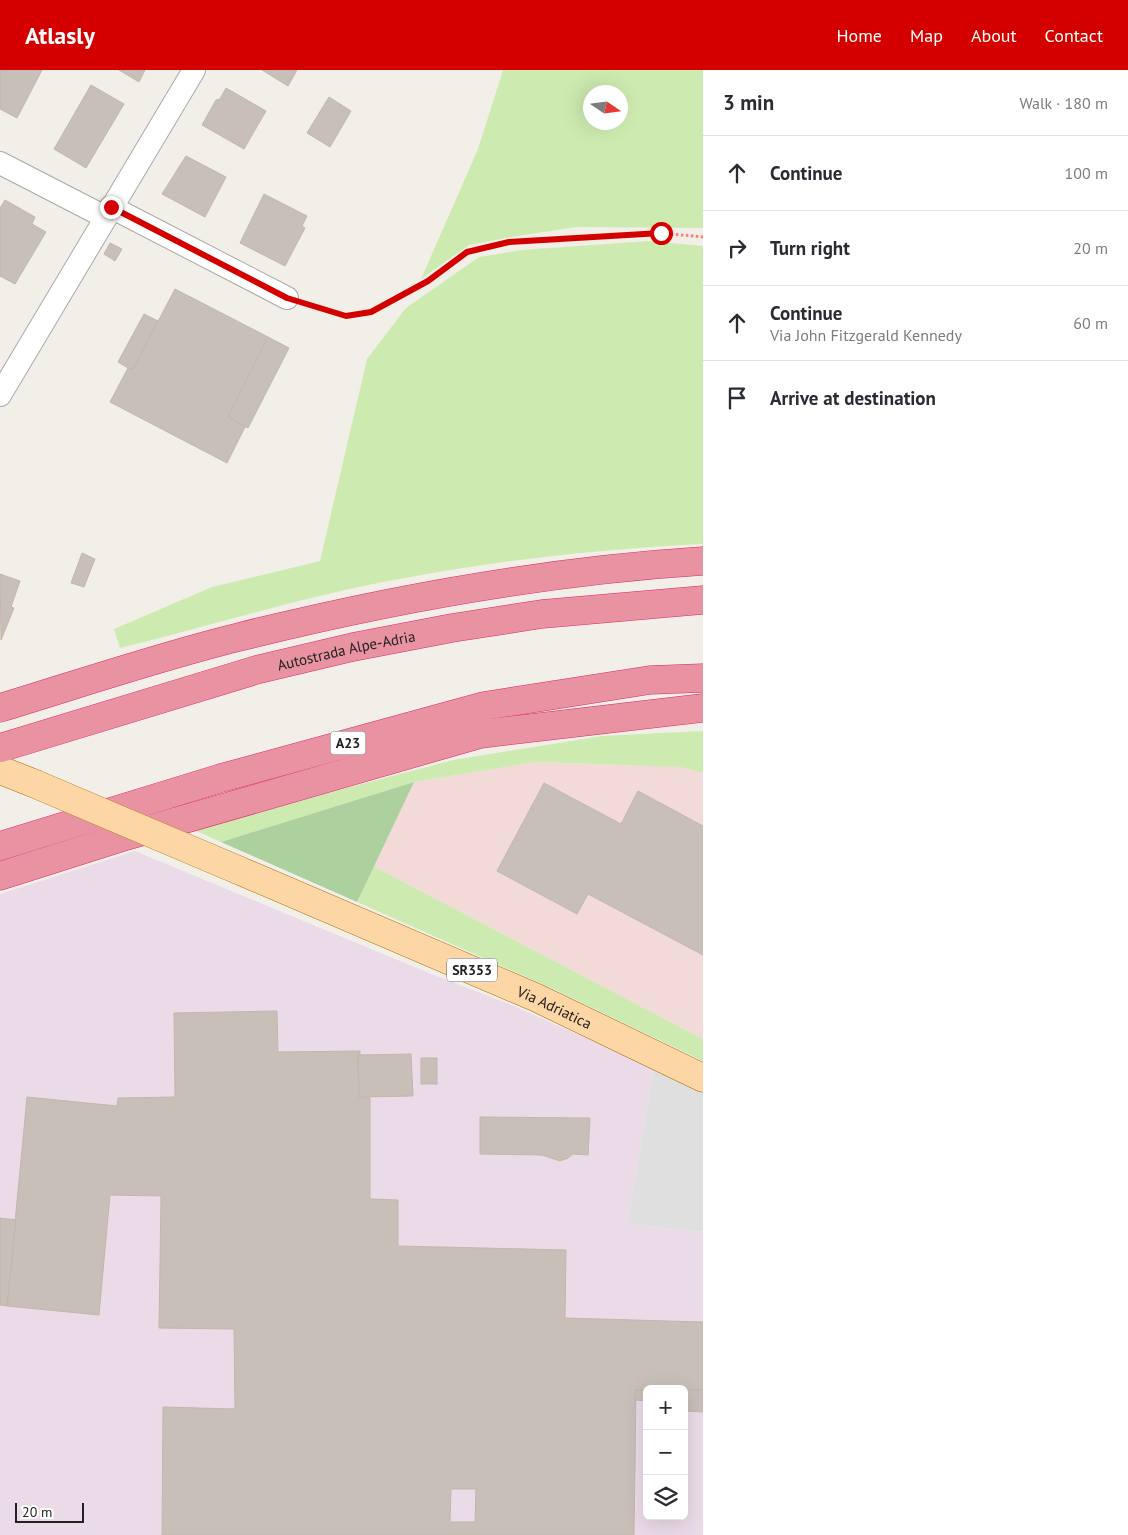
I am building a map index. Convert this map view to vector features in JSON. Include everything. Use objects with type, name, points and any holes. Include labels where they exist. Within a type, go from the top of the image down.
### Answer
[{"type":"highway","points":[[0,708],[237,637],[339,613],[439,593],[611,568],[703,561]]},
{"type":"highway","name":"Autostrada Alpe-Adria","points":[[0,748],[256,670],[353,647],[542,614],[703,600]]},
{"type":"highway","name":"A23","points":[[0,846],[221,778],[484,706],[650,680],[703,678]]},
{"type":"highway","name":"A23","points":[[0,876],[126,836],[480,734],[703,708]]},
{"type":"highway","name":"A23","points":[[640,714],[703,719]]},
{"type":"main road","name":"Via Adriatica","points":[[0,770],[537,998],[703,1078]]},
{"type":"street","points":[[0,395],[194,70]]},
{"type":"street","points":[[0,162],[287,298]]},
{"type":"path","points":[[287,298],[346,316],[371,312],[420,286],[467,252],[509,242],[661,233],[703,237]]},
{"type":"shaded area","points":[[536,762],[680,767],[703,773],[703,1039],[373,866],[414,782]]},
{"type":"shaded area","points":[[135,851],[429,973],[509,1004],[654,1068],[627,1224],[703,1232],[703,1535],[0,1535],[0,894]]},
{"type":"shaded area","points":[[654,1068],[703,1093],[703,1232],[627,1224]]},
{"type":"green space","points":[[503,70],[703,70],[703,228],[576,227],[512,237],[469,245],[421,279],[478,149]]},
{"type":"green space","points":[[648,241],[703,246],[703,544],[611,550],[519,560],[381,582],[282,605],[120,648],[114,629],[212,587],[320,561],[367,359],[406,308],[479,257],[522,250]]},
{"type":"green space","points":[[703,731],[703,773],[680,767],[536,762],[414,782],[221,842],[192,829],[453,760],[602,736]]},
{"type":"green space","points":[[414,782],[357,902],[221,842]]},
{"type":"green space","points":[[373,866],[703,1039],[703,1061],[549,987],[357,902]]},
{"type":"building","points":[[0,70],[42,70],[17,118],[0,109]]},
{"type":"building","points":[[119,70],[145,70],[139,82]]},
{"type":"building","points":[[262,70],[297,70],[288,86]]},
{"type":"building","points":[[91,85],[124,104],[86,168],[54,149]]},
{"type":"building","points":[[226,88],[266,111],[244,149],[202,125],[216,100],[220,99]]},
{"type":"building","points":[[329,97],[351,111],[330,147],[307,133]]},
{"type":"building","points":[[186,156],[226,177],[205,217],[162,194]]},
{"type":"building","points":[[264,194],[307,216],[302,226],[305,228],[285,266],[240,243]]},
{"type":"building","points":[[5,200],[35,217],[32,224],[46,232],[15,284],[0,276],[0,208]]},
{"type":"building","points":[[110,243],[122,249],[115,261],[104,254]]},
{"type":"building","points":[[175,289],[268,337],[228,417],[245,427],[227,463],[110,402],[128,368],[133,369]]},
{"type":"building","points":[[144,314],[158,321],[133,369],[128,368],[118,362]]},
{"type":"building","points":[[268,337],[289,348],[248,428],[228,417]]},
{"type":"building","points":[[82,553],[95,559],[84,587],[71,583]]},
{"type":"building","points":[[0,574],[20,581],[11,607],[14,608],[1,640]]},
{"type":"building","points":[[544,783],[621,824],[638,791],[703,826],[703,955],[588,894],[577,914],[497,871]]},
{"type":"building","points":[[277,1011],[278,1052],[360,1051],[360,1055],[358,1055],[359,1097],[370,1098],[370,1199],[398,1200],[398,1246],[566,1250],[565,1318],[703,1322],[703,1390],[688,1390],[688,1385],[643,1385],[643,1390],[636,1390],[634,1535],[162,1535],[163,1407],[235,1409],[234,1329],[159,1328],[161,1196],[110,1195],[99,1315],[7,1306],[27,1097],[117,1106],[118,1098],[175,1097],[174,1013]],"holes":[[[451,1489],[476,1489],[475,1522],[450,1522]]]},
{"type":"building","points":[[411,1054],[413,1096],[359,1097],[358,1055]]},
{"type":"building","points":[[421,1058],[437,1058],[437,1084],[421,1084]]},
{"type":"building","points":[[480,1117],[590,1118],[588,1155],[573,1154],[560,1161],[542,1155],[480,1154]]},
{"type":"building","points":[[0,1218],[16,1220],[7,1306],[0,1305]]},
{"type":"building","points":[[636,1390],[643,1390],[643,1401],[635,1400]]},
{"type":"building","points":[[688,1390],[703,1390],[703,1412],[688,1411]]},
{"type":"route","points":[[111,207],[287,298],[346,316],[371,312],[428,281],[467,252],[509,242],[539,239],[661,233]]}]
